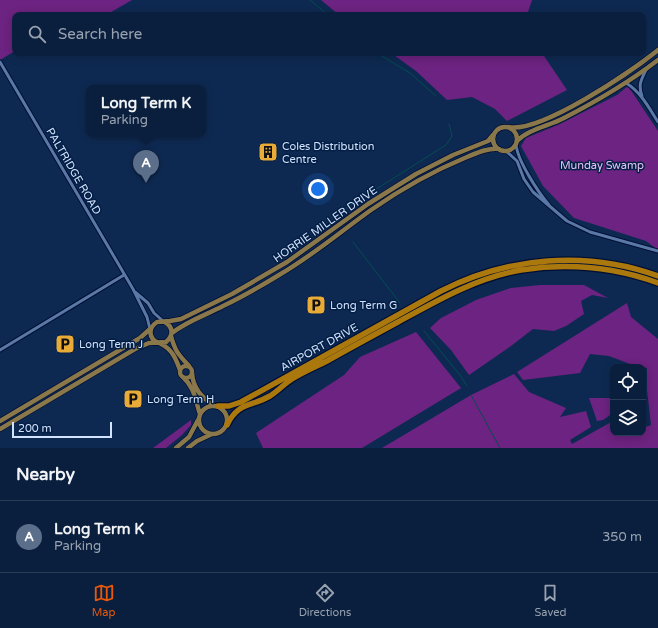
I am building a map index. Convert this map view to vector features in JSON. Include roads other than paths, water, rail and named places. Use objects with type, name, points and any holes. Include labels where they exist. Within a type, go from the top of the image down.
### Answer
[{"type":"highway","name":"AIRPORT DRIVE","points":[[216,405],[228,406],[241,402],[441,292],[465,280],[488,272],[518,264],[539,261],[580,260],[614,264],[658,276]]},
{"type":"highway","name":"AIRPORT DRIVE","points":[[227,425],[233,414],[242,407],[266,398],[292,379],[462,288],[483,280],[520,271],[566,266],[613,270],[658,283]]},
{"type":"main road","points":[[658,50],[627,74],[572,106],[527,126],[518,128],[504,126],[498,129],[494,135],[494,143],[499,149],[506,151],[512,148],[524,135],[562,119],[595,102],[626,83],[658,60]]},
{"type":"main road","points":[[508,127],[514,130],[517,137],[517,142]]},
{"type":"main road","name":"HORRIE MILLER DRIVE","points":[[164,321],[170,322],[181,319],[247,286],[299,254],[391,188],[428,167],[488,141],[494,135]]},
{"type":"main road","name":"HORRIE MILLER DRIVE","points":[[172,334],[184,324],[235,300],[286,271],[372,209],[419,180],[485,150],[491,148],[499,149]]},
{"type":"main road","points":[[0,420],[140,338],[157,322],[164,321],[170,326],[176,350],[182,360],[192,370],[192,379],[201,396],[223,409],[227,414],[227,425],[221,432],[196,441],[188,448]]},
{"type":"main road","points":[[150,329],[152,338],[168,347],[181,374],[190,383],[194,393],[202,429],[212,434]]},
{"type":"main road","points":[[0,429],[135,349],[149,343],[166,342],[172,334]]},
{"type":"main road","points":[[180,370],[183,366],[189,366]]},
{"type":"main road","points":[[183,377],[189,377],[192,373]]},
{"type":"main road","points":[[176,448],[189,437],[199,416],[206,407],[216,405]]},
{"type":"street","name":"PALTRIDGE ROAD","points":[[0,62],[133,289],[144,310],[150,329]]},
{"type":"street","points":[[642,98],[639,88],[640,81],[647,68]]},
{"type":"street","points":[[626,83],[642,98],[658,122]]},
{"type":"street","points":[[517,142],[518,154],[535,184],[556,212]]},
{"type":"street","points":[[506,151],[517,161],[529,188],[540,200],[574,225],[586,231],[658,251]]},
{"type":"street","points":[[0,350],[124,275]]},
{"type":"street","name":"PALTRIDGE ROAD","points":[[133,289],[146,300],[154,313],[164,321]]},
{"type":"waterway","points":[[310,0],[324,12]]},
{"type":"waterway","points":[[382,56],[410,73],[436,96]]},
{"type":"waterway","points":[[332,217],[446,145],[452,136],[449,124]]},
{"type":"waterway","points":[[353,242],[400,303]]},
{"type":"waterway","points":[[424,331],[460,375],[467,386]]},
{"type":"waterway","points":[[471,395],[500,448]]},
{"type":"place","name":"Coles Distribution Centre","points":[[268,152]]},
{"type":"place","name":"Long Term K","points":[[146,183]]},
{"type":"place","name":"Long Term G","points":[[316,305]]},
{"type":"place","name":"Long Term J","points":[[65,344]]},
{"type":"place","name":"Long Term H","points":[[133,399]]},
{"type":"park label","name":"Munday Swamp","points":[[602,165]]}]
